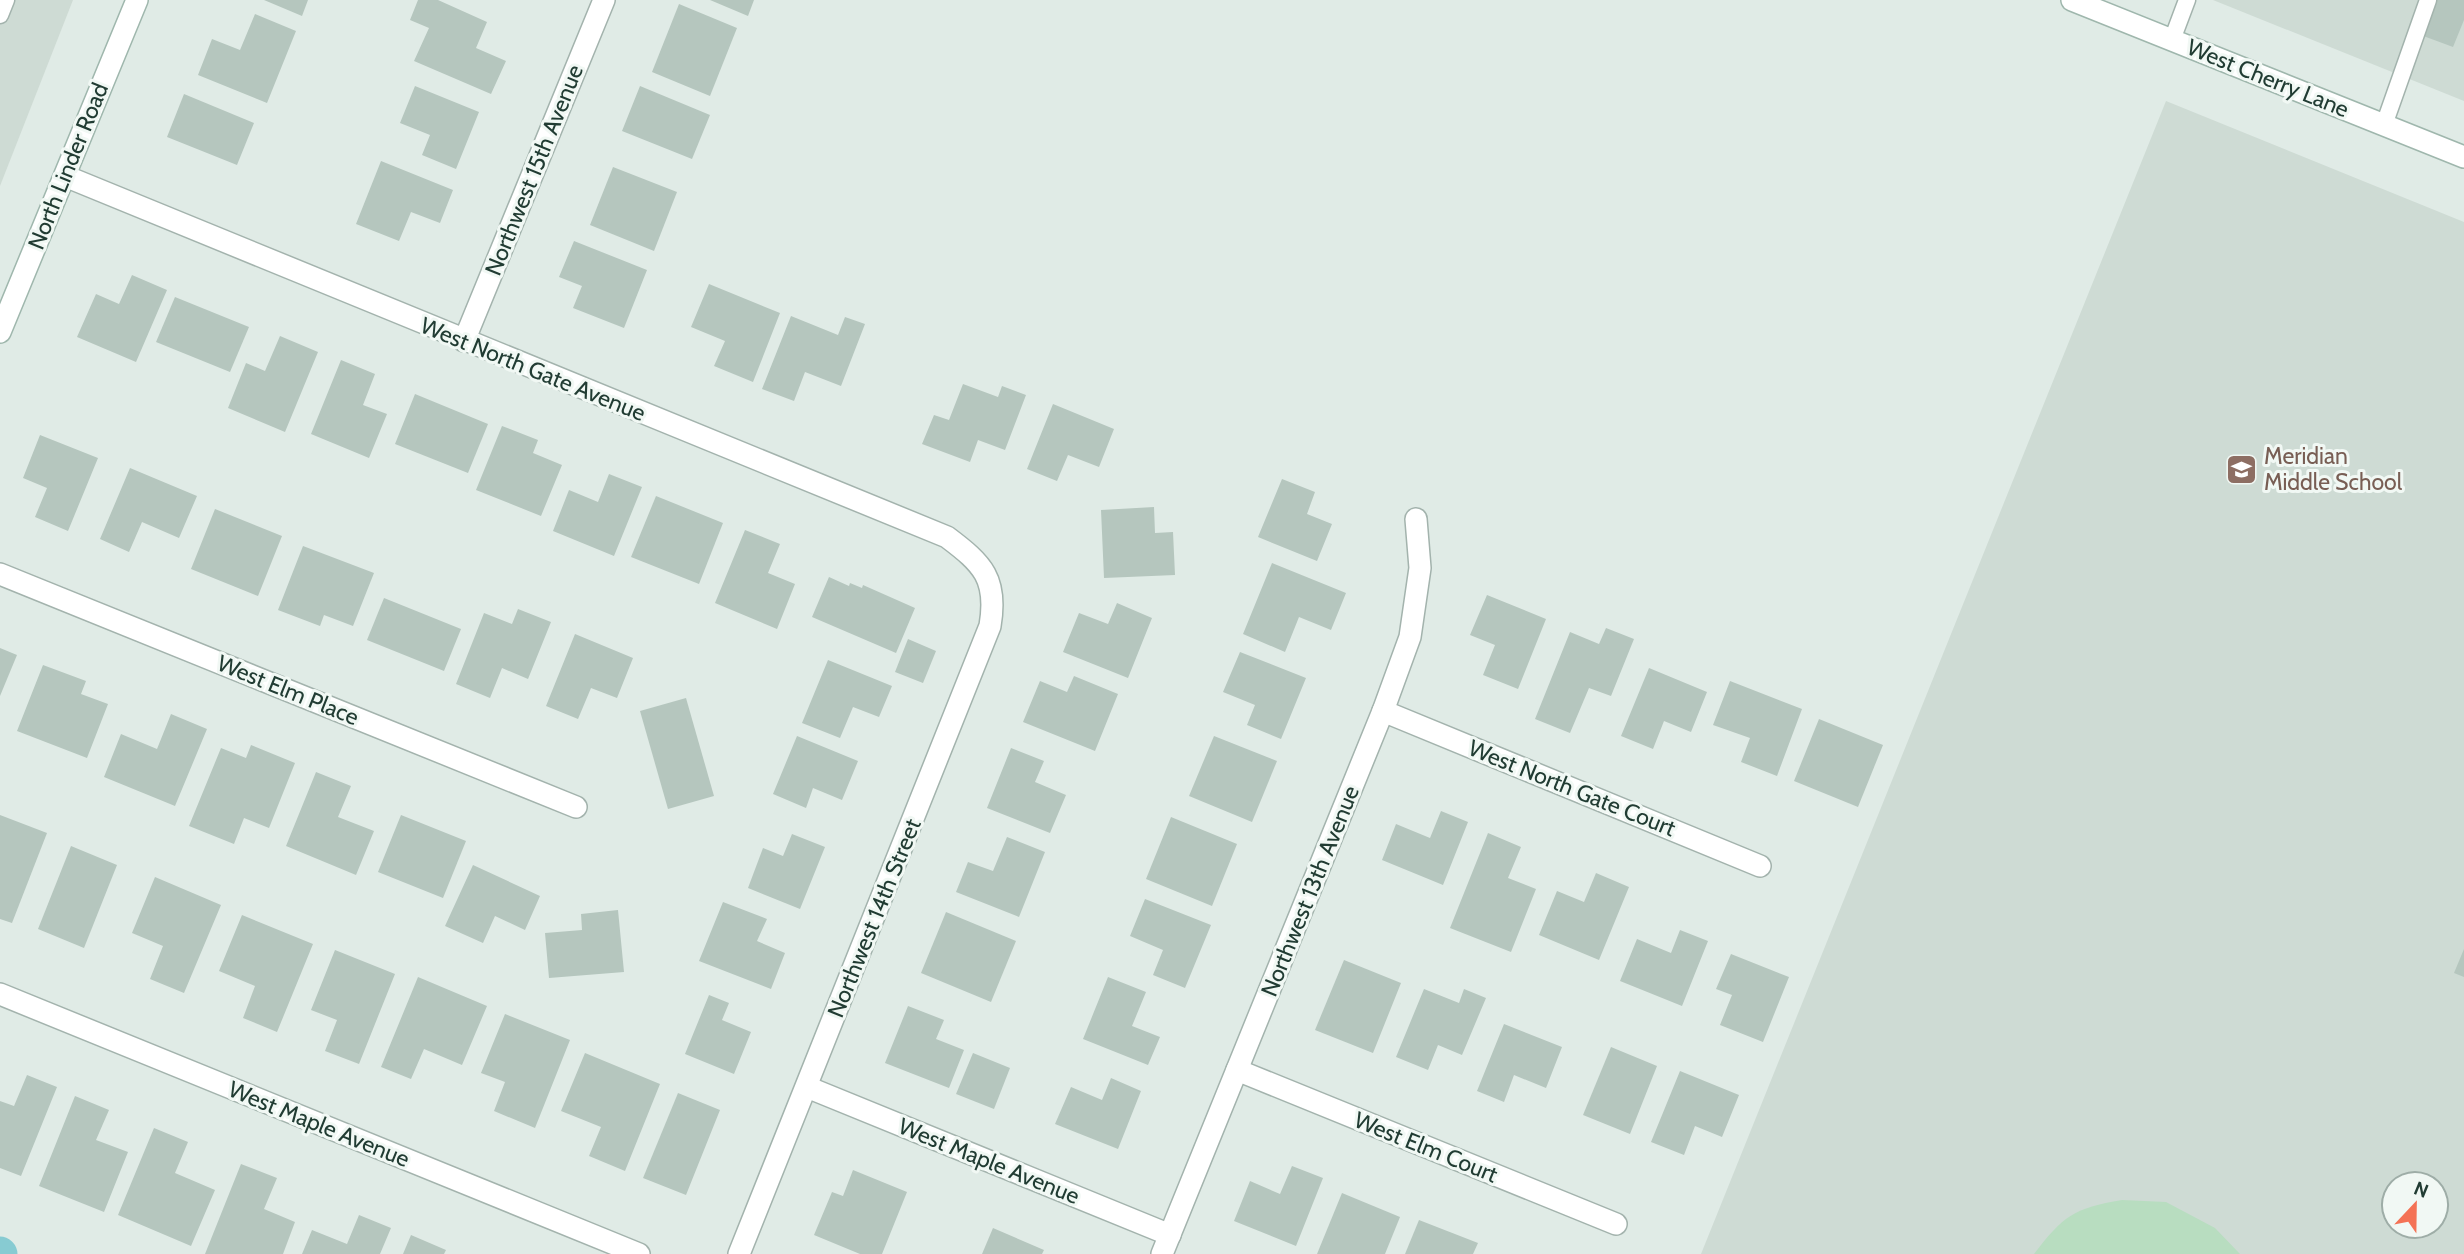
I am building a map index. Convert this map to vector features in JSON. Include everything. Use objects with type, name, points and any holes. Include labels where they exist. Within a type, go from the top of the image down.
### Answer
[{"type":"street","name":"North Linder Road","points":[[0,330],[137,0]]},
{"type":"street","name":"Northwest 15th Avenue","points":[[464,341],[604,0]]},
{"type":"street","name":"West Cherry Lane","points":[[2072,0],[2464,157]]},
{"type":"street","name":"West North Gate Avenue","points":[[65,176],[947,537],[973,556],[989,579]]},
{"type":"street","name":"Northwest 13th Avenue","points":[[1166,1245],[1383,711],[1410,638],[1420,568],[1416,519]]},
{"type":"street","name":"West Elm Place","points":[[0,574],[576,807]]},
{"type":"street","name":"Northwest 14th Street","points":[[739,1254],[990,626],[994,602],[989,579]]},
{"type":"street","name":"West North Gate Court","points":[[1383,711],[1760,866]]},
{"type":"street","name":"West Maple Avenue","points":[[0,993],[639,1254]]},
{"type":"street","name":"West Elm Court","points":[[1237,1070],[1616,1224]]},
{"type":"street","name":"West Maple Avenue","points":[[807,1087],[1166,1245]]},
{"type":"lane","points":[[0,15],[6,0]]},
{"type":"lane","points":[[2172,40],[2188,0]]},
{"type":"lane","points":[[2384,125],[2428,0]]},
{"type":"shaded area","points":[[0,0],[73,0],[0,186]]},
{"type":"shaded area","points":[[2213,0],[2464,0],[2464,101]]},
{"type":"shaded area","name":"Meridian Middle School","points":[[2166,101],[2464,222],[2464,1254],[1701,1254]]},
{"type":"green space","points":[[2122,1200],[2166,1202],[2215,1228],[2240,1254],[2034,1254],[2053,1231],[2071,1216],[2092,1206]]},
{"type":"building","points":[[264,0],[308,0],[302,16]]},
{"type":"building","points":[[418,0],[438,0],[487,22],[476,48],[506,61],[491,94],[414,61],[429,28],[410,20]]},
{"type":"building","points":[[710,0],[754,0],[748,16]]},
{"type":"building","points":[[2432,0],[2464,0],[2464,20],[2453,47],[2418,34]]},
{"type":"building","points":[[679,4],[737,28],[710,96],[652,72]]},
{"type":"building","points":[[255,14],[296,31],[267,103],[198,75],[212,39],[240,50]]},
{"type":"building","points":[[415,86],[479,112],[456,169],[422,155],[430,135],[400,123]]},
{"type":"building","points":[[640,86],[710,115],[692,159],[622,131]]},
{"type":"building","points":[[184,94],[254,123],[237,165],[167,137]]},
{"type":"building","points":[[381,161],[453,190],[440,223],[411,212],[399,241],[356,224]]},
{"type":"building","points":[[613,167],[677,192],[654,251],[590,225]]},
{"type":"building","points":[[574,241],[647,270],[624,328],[573,308],[582,286],[559,277]]},
{"type":"building","points":[[132,275],[167,290],[136,362],[77,337],[96,294],[119,304]]},
{"type":"building","points":[[709,284],[780,313],[753,382],[714,366],[725,341],[691,327]]},
{"type":"building","points":[[175,297],[249,327],[230,372],[156,342]]},
{"type":"building","points":[[791,316],[838,335],[845,317],[865,324],[841,386],[805,372],[794,401],[762,389]]},
{"type":"building","points":[[280,336],[318,352],[285,432],[228,408],[246,363],[265,371]]},
{"type":"building","points":[[341,360],[375,374],[363,405],[387,414],[369,458],[311,434]]},
{"type":"building","points":[[963,384],[998,397],[1002,386],[1026,395],[1005,450],[978,440],[970,462],[922,444],[934,415],[949,420]]},
{"type":"building","points":[[415,394],[488,424],[468,473],[395,444]]},
{"type":"building","points":[[1053,404],[1114,429],[1099,467],[1068,455],[1057,481],[1027,469]]},
{"type":"building","points":[[502,426],[538,440],[533,453],[562,465],[541,516],[476,490]]},
{"type":"building","points":[[40,435],[98,458],[68,531],[35,517],[47,488],[23,478]]},
{"type":"building","points":[[130,468],[197,496],[179,538],[142,522],[129,552],[100,539]]},
{"type":"building","points":[[609,474],[642,487],[614,556],[553,531],[569,490],[598,502]]},
{"type":"building","points":[[1282,479],[1315,492],[1307,514],[1332,524],[1317,561],[1258,537]]},
{"type":"building","points":[[656,496],[723,523],[699,584],[631,557]]},
{"type":"building","points":[[1154,507],[1155,533],[1173,532],[1175,575],[1104,578],[1101,510]]},
{"type":"building","points":[[215,509],[282,536],[258,596],[191,569]]},
{"type":"building","points":[[745,530],[780,544],[768,573],[795,584],[777,629],[715,603]]},
{"type":"building","points":[[303,546],[374,573],[353,626],[324,615],[320,626],[278,610]]},
{"type":"building","points":[[1272,563],[1346,593],[1331,630],[1299,617],[1285,652],[1243,634]]},
{"type":"building","points":[[829,577],[849,586],[850,583],[862,588],[863,585],[915,608],[896,653],[812,617]]},
{"type":"building","points":[[1487,595],[1546,619],[1518,689],[1483,675],[1495,645],[1470,635]]},
{"type":"building","points":[[384,598],[461,629],[444,671],[367,640]]},
{"type":"building","points":[[1117,603],[1152,618],[1128,678],[1063,652],[1079,613],[1108,624]]},
{"type":"building","points":[[518,609],[551,622],[528,679],[502,668],[490,698],[456,684],[484,613],[512,624]]},
{"type":"building","points":[[1606,628],[1634,639],[1611,696],[1589,688],[1570,733],[1535,719],[1570,632],[1599,644]]},
{"type":"building","points":[[575,634],[633,658],[617,698],[591,688],[578,719],[546,706]]},
{"type":"building","points":[[908,639],[936,651],[923,683],[895,672]]},
{"type":"building","points":[[0,648],[17,655],[0,696]]},
{"type":"building","points":[[1240,652],[1306,678],[1281,739],[1247,725],[1255,705],[1223,692]]},
{"type":"building","points":[[828,660],[892,686],[879,717],[853,707],[840,738],[802,723]]},
{"type":"building","points":[[43,665],[86,681],[81,694],[108,704],[87,758],[17,731]]},
{"type":"building","points":[[1649,668],[1707,692],[1691,732],[1664,721],[1653,749],[1621,736]]},
{"type":"building","points":[[1074,676],[1118,694],[1095,751],[1023,722],[1040,681],[1067,692]]},
{"type":"building","points":[[1730,681],[1802,709],[1777,776],[1741,762],[1750,738],[1713,725]]},
{"type":"building","points":[[686,698],[714,796],[668,809],[640,711]]},
{"type":"building","points":[[171,714],[207,729],[175,806],[104,777],[121,734],[157,749]]},
{"type":"building","points":[[1819,719],[1883,745],[1858,807],[1794,781]]},
{"type":"building","points":[[797,736],[858,761],[842,800],[813,788],[806,808],[773,794]]},
{"type":"building","points":[[1214,736],[1277,761],[1252,822],[1189,796]]},
{"type":"building","points":[[251,745],[295,763],[269,828],[244,818],[234,844],[189,826],[221,748],[246,758]]},
{"type":"building","points":[[1011,748],[1044,761],[1035,782],[1066,795],[1050,833],[987,808]]},
{"type":"building","points":[[316,772],[351,786],[338,817],[374,831],[356,875],[286,846]]},
{"type":"building","points":[[1441,811],[1468,822],[1443,885],[1382,860],[1396,824],[1430,838]]},
{"type":"building","points":[[0,815],[47,833],[12,923],[0,919]]},
{"type":"building","points":[[401,815],[466,841],[443,898],[378,872]]},
{"type":"building","points":[[1171,817],[1237,844],[1212,906],[1146,879]]},
{"type":"building","points":[[1488,833],[1521,847],[1508,878],[1536,889],[1511,952],[1450,928]]},
{"type":"building","points":[[792,834],[825,847],[800,909],[748,888],[763,848],[783,856]]},
{"type":"building","points":[[1007,837],[1045,852],[1019,917],[956,892],[968,862],[993,871]]},
{"type":"building","points":[[71,846],[117,865],[84,948],[38,929]]},
{"type":"building","points":[[473,865],[540,896],[525,930],[495,916],[483,943],[445,926]]},
{"type":"building","points":[[1596,873],[1629,887],[1599,960],[1539,935],[1557,891],[1584,902]]},
{"type":"building","points":[[155,877],[221,905],[184,993],[150,979],[163,946],[132,933]]},
{"type":"building","points":[[1145,899],[1211,925],[1185,988],[1153,975],[1163,950],[1130,936]]},
{"type":"building","points":[[723,902],[767,919],[757,941],[785,953],[771,989],[699,961]]},
{"type":"building","points":[[618,910],[624,972],[549,978],[545,933],[582,930],[581,914]]},
{"type":"building","points":[[946,912],[1016,941],[991,1002],[921,973]]},
{"type":"building","points":[[242,915],[313,944],[277,1032],[243,1018],[255,986],[219,971]]},
{"type":"building","points":[[1680,930],[1708,941],[1682,1006],[1620,981],[1637,939],[1671,953]]},
{"type":"building","points":[[2464,949],[2464,977],[2454,973]]},
{"type":"building","points":[[335,950],[395,974],[359,1064],[325,1051],[337,1020],[311,1010]]},
{"type":"building","points":[[1731,954],[1789,977],[1763,1042],[1720,1025],[1732,995],[1716,989]]},
{"type":"building","points":[[1344,960],[1401,983],[1373,1053],[1315,1030]]},
{"type":"building","points":[[418,977],[487,1006],[462,1065],[424,1049],[411,1079],[381,1067]]},
{"type":"building","points":[[1108,977],[1146,992],[1132,1026],[1160,1037],[1148,1065],[1083,1039]]},
{"type":"building","points":[[1424,989],[1459,1003],[1464,989],[1486,998],[1462,1055],[1438,1045],[1428,1070],[1396,1057]]},
{"type":"building","points":[[709,995],[729,1003],[722,1020],[751,1032],[734,1074],[685,1054]]},
{"type":"building","points":[[908,1006],[944,1020],[936,1039],[964,1050],[949,1088],[885,1063]]},
{"type":"building","points":[[505,1014],[570,1040],[535,1128],[494,1111],[505,1082],[481,1073]]},
{"type":"building","points":[[1504,1024],[1562,1047],[1546,1088],[1514,1075],[1504,1102],[1477,1091]]},
{"type":"building","points":[[1611,1047],[1657,1066],[1630,1134],[1583,1115]]},
{"type":"building","points":[[585,1053],[660,1084],[625,1171],[589,1156],[601,1127],[561,1111]]},
{"type":"building","points":[[973,1053],[1010,1068],[994,1109],[956,1094]]},
{"type":"building","points":[[1680,1071],[1739,1095],[1722,1137],[1695,1126],[1684,1155],[1651,1142]]},
{"type":"building","points":[[27,1075],[57,1087],[21,1176],[0,1168],[0,1101],[14,1106]]},
{"type":"building","points":[[1111,1078],[1141,1091],[1118,1149],[1055,1124],[1071,1087],[1102,1100]]},
{"type":"building","points":[[678,1093],[720,1110],[686,1195],[643,1178]]},
{"type":"building","points":[[75,1096],[109,1110],[96,1140],[128,1152],[104,1212],[39,1186]]},
{"type":"building","points":[[154,1128],[188,1142],[175,1173],[215,1190],[191,1246],[118,1215]]},
{"type":"building","points":[[241,1164],[277,1178],[264,1209],[295,1222],[283,1254],[205,1254]]},
{"type":"building","points":[[1292,1166],[1323,1178],[1296,1246],[1234,1221],[1250,1181],[1280,1194]]},
{"type":"building","points":[[853,1170],[907,1192],[882,1254],[860,1254],[814,1235],[832,1192],[843,1196]]},
{"type":"building","points":[[1342,1193],[1400,1217],[1385,1254],[1317,1254]]},
{"type":"building","points":[[359,1215],[391,1228],[380,1254],[302,1254],[312,1230],[347,1244]]},
{"type":"building","points":[[1419,1220],[1478,1243],[1473,1254],[1405,1254]]},
{"type":"building","points":[[993,1228],[1044,1250],[1042,1254],[982,1254]]},
{"type":"building","points":[[411,1235],[446,1250],[444,1254],[403,1254]]},
{"type":"place","name":"Meridian Middle School","points":[[2241,469]]}]
